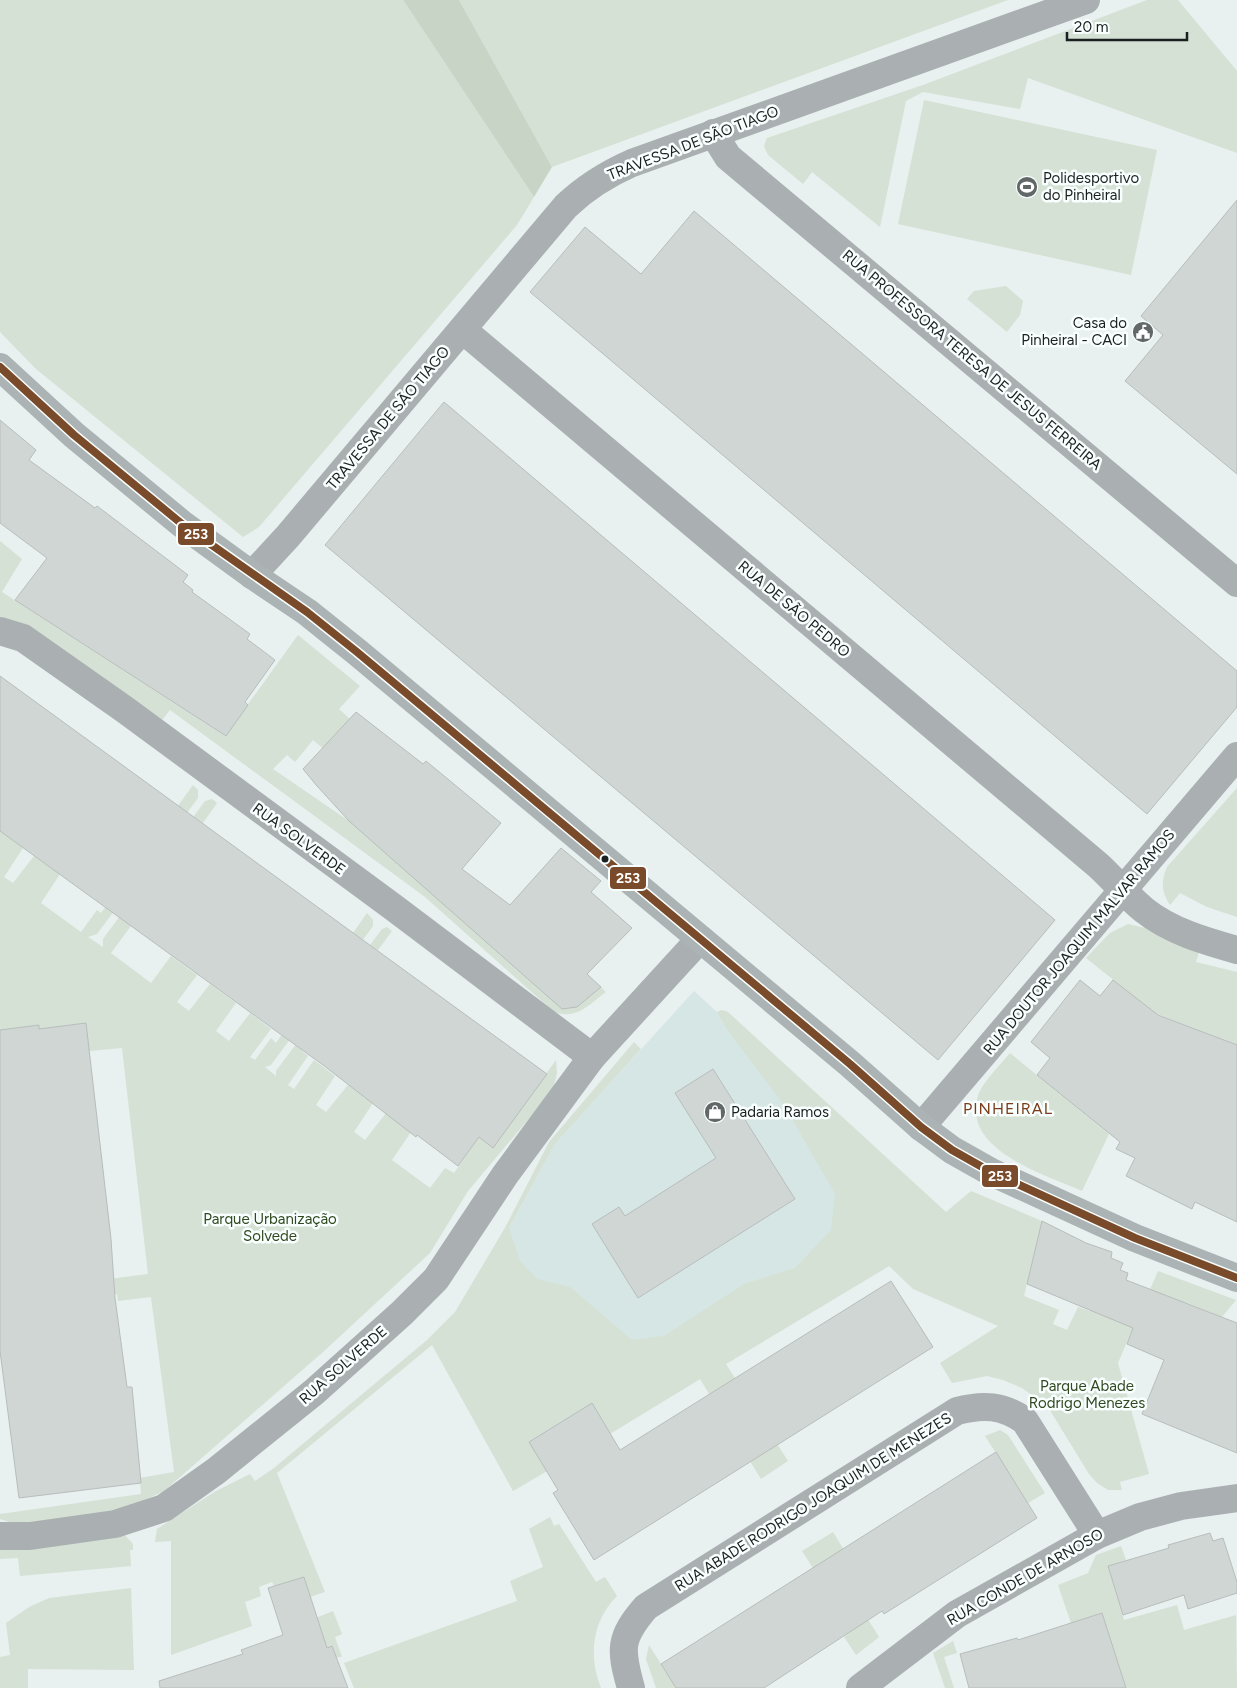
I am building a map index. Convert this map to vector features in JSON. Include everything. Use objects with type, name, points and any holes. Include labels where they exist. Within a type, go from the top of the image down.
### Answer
[{"type":"main road","points":[[0,367],[113,468],[182,524],[307,612],[357,652],[922,1127],[952,1150],[991,1172],[1135,1238],[1237,1278]]},
{"type":"street","name":"TRAVESSA DE SÃO TIAGO","points":[[252,575],[464,330],[561,213],[582,191],[606,174],[713,133],[1086,0]]},
{"type":"street","name":"RUA PROFESSORA TERESA DE JESUS FERREIRA","points":[[713,133],[728,156],[1237,583]]},
{"type":"street","name":"RUA DE SÃO PEDRO","points":[[464,330],[1103,870],[1145,911],[1174,927],[1208,942],[1237,950]]},
{"type":"street","name":"RUA SOLVERDE","points":[[0,631],[23,638],[124,709],[408,918],[592,1057]]},
{"type":"street","name":"RUA DOUTOR JOAQUIM MALVAR RAMOS","points":[[922,1127],[1237,756]]},
{"type":"street","name":"RUA SOLVERDE","points":[[0,1536],[30,1536],[115,1524],[164,1508],[216,1471],[306,1398],[402,1313],[436,1279],[505,1175],[592,1057],[700,939]]},
{"type":"street","name":"RUA ABADE RODRIGO JOAQUIM DE MENEZES","points":[[631,1688],[622,1650],[628,1627],[646,1607],[957,1411],[972,1407],[994,1406],[1013,1412],[1025,1421],[1096,1535]]},
{"type":"street","name":"RUA CONDE DE ARNOSO","points":[[860,1688],[957,1614],[1096,1535],[1140,1517],[1181,1506],[1237,1498]]},
{"type":"shaded area","name":"Padaria Ramos","points":[[694,991],[717,1012],[722,1010],[728,1012],[889,1266],[513,1491],[461,1316],[555,1144]]},
{"type":"green space","points":[[0,0],[403,0],[534,197],[517,225],[259,527],[243,537],[36,369],[0,332]]},
{"type":"green space","points":[[403,0],[459,0],[552,167],[534,197]]},
{"type":"green space","points":[[459,0],[1008,0],[552,167]]},
{"type":"green space","points":[[1147,0],[1178,0],[1237,71],[1237,153],[1028,78],[1020,109],[923,92],[906,101],[880,227],[812,172],[803,184],[768,155],[764,146],[767,138],[923,85]]},
{"type":"green space","name":"Polidesportivo do Pinheiral","points":[[924,100],[1157,150],[1131,275],[898,224]]},
{"type":"green space","points":[[1006,286],[1023,301],[1020,315],[1007,332],[967,299],[974,291]]},
{"type":"green space","points":[[0,541],[22,559],[2,592],[225,736],[298,635],[360,686],[339,709],[352,721],[337,760],[313,740],[295,762],[287,755],[273,769],[349,821],[453,911],[577,1007],[601,987],[606,992],[576,1013],[562,1014],[554,1012],[425,897],[170,710],[162,720],[24,624],[0,617]]},
{"type":"green space","name":"Parque Urbanização Solvede","points":[[193,785],[198,790],[198,798],[97,934],[88,937],[103,947],[103,939],[205,801],[212,799],[217,803],[203,823],[196,819],[123,920],[131,926],[111,953],[151,983],[171,956],[197,975],[177,1002],[189,1011],[210,984],[236,1003],[216,1031],[229,1041],[250,1013],[271,1029],[250,1057],[255,1060],[271,1038],[276,1043],[367,913],[373,920],[373,926],[271,1065],[265,1067],[276,1076],[276,1071],[382,929],[387,927],[392,931],[378,950],[374,948],[301,1050],[308,1056],[288,1085],[294,1089],[314,1060],[335,1076],[316,1105],[326,1112],[348,1085],[373,1103],[354,1132],[365,1140],[386,1113],[411,1132],[392,1160],[430,1188],[445,1168],[454,1173],[479,1137],[493,1147],[556,1060],[557,1073],[553,1090],[468,1191],[430,1253],[323,1352],[164,1491],[128,1506],[90,1516],[12,1523],[0,1519],[0,1514],[141,1494],[140,1478],[174,1472],[151,1297],[118,1301],[117,1294],[0,1308],[0,1293],[148,1274],[122,1048],[89,1051],[85,1023],[39,1029],[39,1025],[0,1030],[0,831],[23,848],[4,877],[13,883],[34,856],[60,874],[41,903],[81,932],[97,910],[101,913]]},
{"type":"green space","points":[[1237,788],[1237,917],[1207,907],[1180,893],[1170,905],[1163,886],[1167,867]]},
{"type":"green space","points":[[1128,924],[1145,928],[1199,952],[1196,962],[1237,972],[1237,1045],[1155,1013],[1086,958],[1110,933]]},
{"type":"green space","name":"Parque Abade Rodrigo Menezes","points":[[722,1010],[728,1012],[946,1212],[971,1191],[1042,1221],[1024,1296],[1059,1310],[1053,1324],[1067,1330],[1078,1307],[1090,1311],[1098,1288],[1135,1323],[1118,1363],[1149,1474],[1120,1482],[1122,1490],[1108,1490],[1097,1483],[1089,1474],[1048,1407],[1022,1388],[987,1376],[952,1383],[940,1363],[998,1326],[913,1289],[889,1266],[726,1364],[788,1461],[761,1479],[700,1379],[610,1434],[591,1403],[529,1441],[547,1471],[513,1491],[432,1345],[277,1473],[325,1592],[310,1597],[304,1577],[274,1586],[272,1582],[259,1587],[261,1596],[245,1602],[252,1626],[171,1655],[171,1541],[155,1542],[157,1529],[216,1491],[250,1474],[255,1481],[274,1468],[427,1340],[455,1312],[506,1226],[549,1142],[634,1042],[641,1049],[555,1144],[509,1228],[520,1261],[537,1279],[570,1287],[632,1340],[664,1336],[744,1284],[795,1268],[831,1230],[835,1194],[784,1105],[728,1031],[717,1012]]},
{"type":"green space","points":[[1010,1053],[1109,1134],[1082,1191],[1010,1158],[994,1146],[982,1131],[976,1115],[978,1096],[987,1080]]},
{"type":"green space","points":[[1158,1271],[1236,1300],[1222,1317],[1187,1303],[1174,1336],[1137,1320]]},
{"type":"green space","points":[[1000,1430],[1008,1435],[1045,1493],[1028,1503],[985,1436]]},
{"type":"green space","points":[[550,1517],[554,1526],[559,1524],[596,1582],[605,1577],[617,1596],[602,1616],[595,1639],[594,1664],[601,1688],[354,1688],[344,1663],[517,1601],[510,1581],[543,1567],[529,1529]]},
{"type":"green space","points":[[833,1532],[877,1604],[864,1613],[879,1637],[856,1655],[844,1637],[853,1630],[802,1551]]},
{"type":"green space","points":[[124,1534],[133,1544],[133,1550],[130,1550],[131,1566],[20,1576],[18,1558],[0,1559],[0,1548]]},
{"type":"green space","points":[[1121,1546],[1126,1560],[1108,1566],[1124,1620],[1177,1605],[1184,1630],[1236,1615],[1237,1688],[1126,1688],[1102,1613],[1071,1623],[1058,1585],[1088,1573],[1096,1555]]},
{"type":"green space","points":[[131,1588],[134,1670],[28,1669],[28,1688],[0,1688],[0,1657],[10,1655],[6,1623],[29,1607],[49,1598]]},
{"type":"green space","points":[[333,1611],[342,1634],[335,1637],[342,1657],[298,1659],[286,1630]]},
{"type":"green space","points":[[953,1641],[957,1653],[944,1657],[954,1688],[945,1688],[933,1653]]},
{"type":"green space","points":[[649,1645],[676,1688],[656,1688],[646,1659]]},
{"type":"building","points":[[1237,200],[1237,474],[1125,381],[1163,335],[1141,316]]},
{"type":"building","points":[[694,211],[1237,671],[1237,707],[1147,814],[530,292],[585,227],[641,274]]},
{"type":"building","points":[[444,402],[1055,920],[938,1060],[325,545]]},
{"type":"building","points":[[0,420],[36,450],[29,460],[95,508],[97,506],[188,575],[183,582],[193,590],[192,592],[250,634],[247,639],[275,660],[245,702],[248,705],[226,736],[15,600],[47,558],[0,523]]},
{"type":"building","points":[[0,676],[547,1074],[493,1148],[479,1137],[458,1166],[417,1135],[416,1137],[323,1065],[0,831]]},
{"type":"building","points":[[356,712],[423,764],[426,761],[501,823],[462,869],[510,905],[561,848],[601,881],[591,892],[632,928],[587,974],[601,987],[577,1007],[562,1009],[349,821],[303,769]]},
{"type":"building","points":[[1080,980],[1100,996],[1113,980],[1158,1015],[1237,1045],[1237,1222],[1195,1202],[1192,1209],[1126,1176],[1135,1158],[1116,1149],[1120,1142],[1037,1075],[1050,1058],[1031,1042]]},
{"type":"building","points":[[86,1023],[111,1239],[115,1298],[127,1387],[132,1387],[141,1483],[19,1498],[0,1351],[0,1030],[39,1025],[39,1029]]},
{"type":"building","points":[[713,1069],[795,1199],[638,1298],[592,1224],[619,1207],[625,1216],[716,1158],[675,1093]]},
{"type":"building","points":[[1042,1221],[1086,1243],[1112,1252],[1111,1258],[1123,1263],[1120,1270],[1128,1273],[1126,1280],[1237,1323],[1237,1453],[1142,1414],[1164,1360],[1127,1344],[1133,1328],[1027,1284]]},
{"type":"building","points":[[891,1281],[933,1347],[594,1560],[553,1493],[558,1490],[529,1442],[592,1403],[620,1450]]},
{"type":"building","points":[[996,1452],[1037,1518],[884,1614],[882,1611],[764,1688],[676,1688],[661,1664]]},
{"type":"building","points":[[1210,1533],[1213,1541],[1223,1538],[1237,1582],[1237,1593],[1188,1609],[1184,1595],[1123,1615],[1108,1566],[1169,1548],[1168,1545]]},
{"type":"building","points":[[304,1577],[327,1648],[332,1646],[348,1688],[160,1688],[159,1681],[243,1654],[241,1650],[283,1635],[268,1588]]},
{"type":"building","points":[[1102,1613],[1126,1688],[969,1688],[960,1654],[1017,1638],[1018,1640]]},
{"type":"transit line","name":"253","points":[[0,367],[74,435],[182,524],[307,612],[357,652],[850,1064],[921,1127],[952,1150],[991,1172],[1135,1238],[1237,1278]]},
{"type":"place","name":"Polidesportivo do Pinheiral","points":[[1027,187]]},
{"type":"place","name":"Casa do Pinheiral - CACI","points":[[1143,332]]},
{"type":"place","name":"Padaria Ramos","points":[[715,1112]]},
{"type":"district","name":"PINHEIRAL","points":[[1008,1108]]}]
